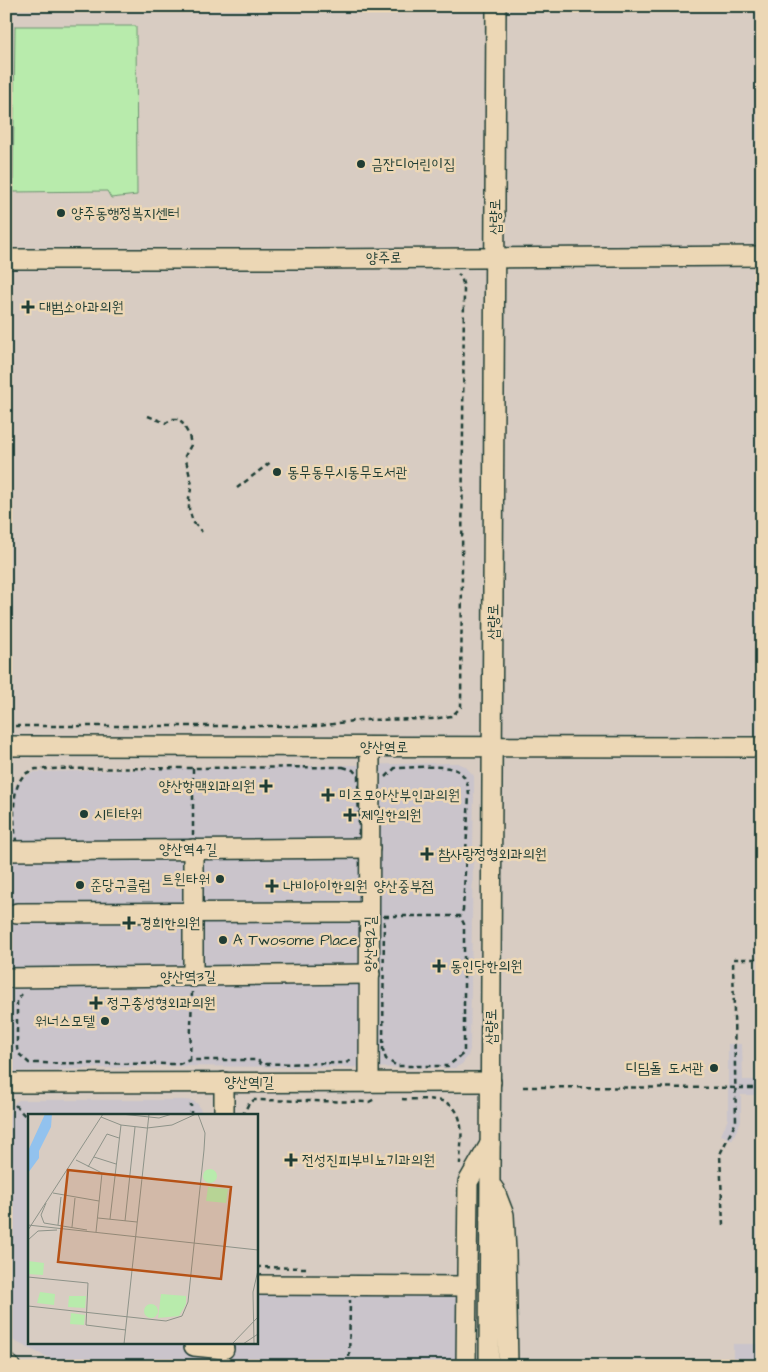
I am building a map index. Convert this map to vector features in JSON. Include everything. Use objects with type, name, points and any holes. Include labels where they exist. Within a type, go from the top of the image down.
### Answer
[{"type":"street","name":"삽량로","points":[[489,1366],[496,6]]},
{"type":"street","name":"양주로","points":[[7,262],[494,256],[762,256]]},
{"type":"street","name":"양산역로","points":[[6,746],[762,747]]},
{"type":"street","name":"양산역2길","points":[[370,747],[363,843],[370,974],[372,1090]]},
{"type":"street","name":"양산역4길","points":[[6,850],[363,843]]},
{"type":"street","points":[[192,977],[193,846]]},
{"type":"street","points":[[17,913],[361,912]]},
{"type":"street","name":"양산역3길","points":[[6,978],[370,974]]},
{"type":"street","name":"양산역1길","points":[[6,1083],[224,1082],[372,1090],[491,1082]]},
{"type":"street","points":[[224,1082],[224,1114]]},
{"type":"street","points":[[466,1366],[468,1182],[490,1143]]},
{"type":"street","points":[[490,1178],[504,1214],[508,1366]]},
{"type":"street","points":[[258,1284],[467,1286]]},
{"type":"street","points":[[194,1346],[224,1353]]},
{"type":"street","points":[[6,1364],[10,1366]]},
{"type":"path","points":[[6,509],[7,262]]},
{"type":"path","points":[[6,726],[319,726],[360,720],[438,718],[452,716],[462,707],[464,287],[461,277],[456,273]]},
{"type":"path","points":[[148,416],[166,422],[172,419],[180,419],[189,435],[191,445],[185,456],[192,485],[188,498],[189,509],[193,522],[202,532]]},
{"type":"path","points":[[237,488],[272,461]]},
{"type":"path","points":[[353,770],[343,767],[36,769],[25,774],[16,789],[14,821],[16,841],[20,844],[193,846],[363,843]]},
{"type":"path","points":[[193,768],[193,846]]},
{"type":"path","points":[[384,783],[387,774],[395,768],[451,768],[460,772],[467,782],[469,794],[463,910],[460,916]]},
{"type":"path","points":[[384,916],[460,916],[464,924],[464,1053],[448,1066],[397,1066],[386,1059],[382,1050],[384,916]]},
{"type":"path","points":[[723,1225],[720,1154],[736,1122],[734,959],[762,958]]},
{"type":"path","points":[[190,1060],[192,977]]},
{"type":"path","points":[[23,992],[18,999],[17,1048],[18,1053],[28,1063],[179,1064],[190,1060],[258,1060],[261,1064],[346,1063],[357,1054]]},
{"type":"path","points":[[523,1087],[762,1088]]},
{"type":"path","points":[[243,1114],[248,1104],[254,1100],[369,1102],[372,1090]]},
{"type":"path","points":[[394,1099],[441,1101],[453,1106],[461,1118],[460,1172]]},
{"type":"path","points":[[191,1114],[192,1104]]},
{"type":"path","points":[[15,1105],[28,1120]]},
{"type":"path","points":[[258,1267],[314,1268]]},
{"type":"path","points":[[349,1366],[350,1294]]},
{"type":"shaded area","points":[[458,763],[465,766],[474,776],[470,1049],[468,1056],[462,1064],[455,1068],[155,1066],[6,1072],[6,798],[26,776],[35,772]]},
{"type":"shaded area","points":[[728,1044],[742,1044],[743,1080],[762,1080],[762,1095],[741,1095],[741,1121],[732,1140],[721,1135],[728,1119]]},
{"type":"shaded area","points":[[19,1100],[185,1100],[198,1104],[202,1114],[28,1114],[28,1344],[203,1344],[203,1356],[210,1361],[212,1366],[65,1366],[6,1337],[6,1123],[15,1102]]},
{"type":"shaded area","points":[[258,1292],[459,1294],[464,1366],[231,1366],[231,1344],[258,1344]]},
{"type":"shaded area","points":[[733,1344],[762,1344],[762,1366],[733,1366]]},
{"type":"green space","points":[[15,26],[136,26],[137,195],[111,198],[107,191],[13,192]]},
{"type":"place","name":"금잔디어린이집","points":[[361,164]]},
{"type":"place","name":"양주동행정복지센터","points":[[61,213]]},
{"type":"place","name":"대범소아과의원","points":[[28,307]]},
{"type":"place","name":"동무동무시동무도서관","points":[[277,472]]},
{"type":"place","name":"양산항맥외과의원","points":[[266,786]]},
{"type":"place","name":"미즈모아산부인과의원","points":[[328,795]]},
{"type":"place","name":"시티타워","points":[[84,814]]},
{"type":"place","name":"제일한의원","points":[[350,815]]},
{"type":"place","name":"참사랑정형외과의원","points":[[427,854]]},
{"type":"place","name":"트윈타워","points":[[220,879]]},
{"type":"place","name":"준당구클럽","points":[[80,885]]},
{"type":"place","name":"나비아이한의원 양산중부점","points":[[272,886]]},
{"type":"place","name":"경희한의원","points":[[129,923]]},
{"type":"place","name":"A Twosome Place","points":[[223,940]]},
{"type":"place","name":"동인당한의원","points":[[439,966]]},
{"type":"place","name":"정구충성형외과의원","points":[[96,1003]]},
{"type":"place","name":"워너스모텔","points":[[105,1021]]},
{"type":"place","name":"디딤돌 도서관","points":[[714,1068]]},
{"type":"place","name":"전성진피부비뇨기과의원","points":[[291,1160]]}]
